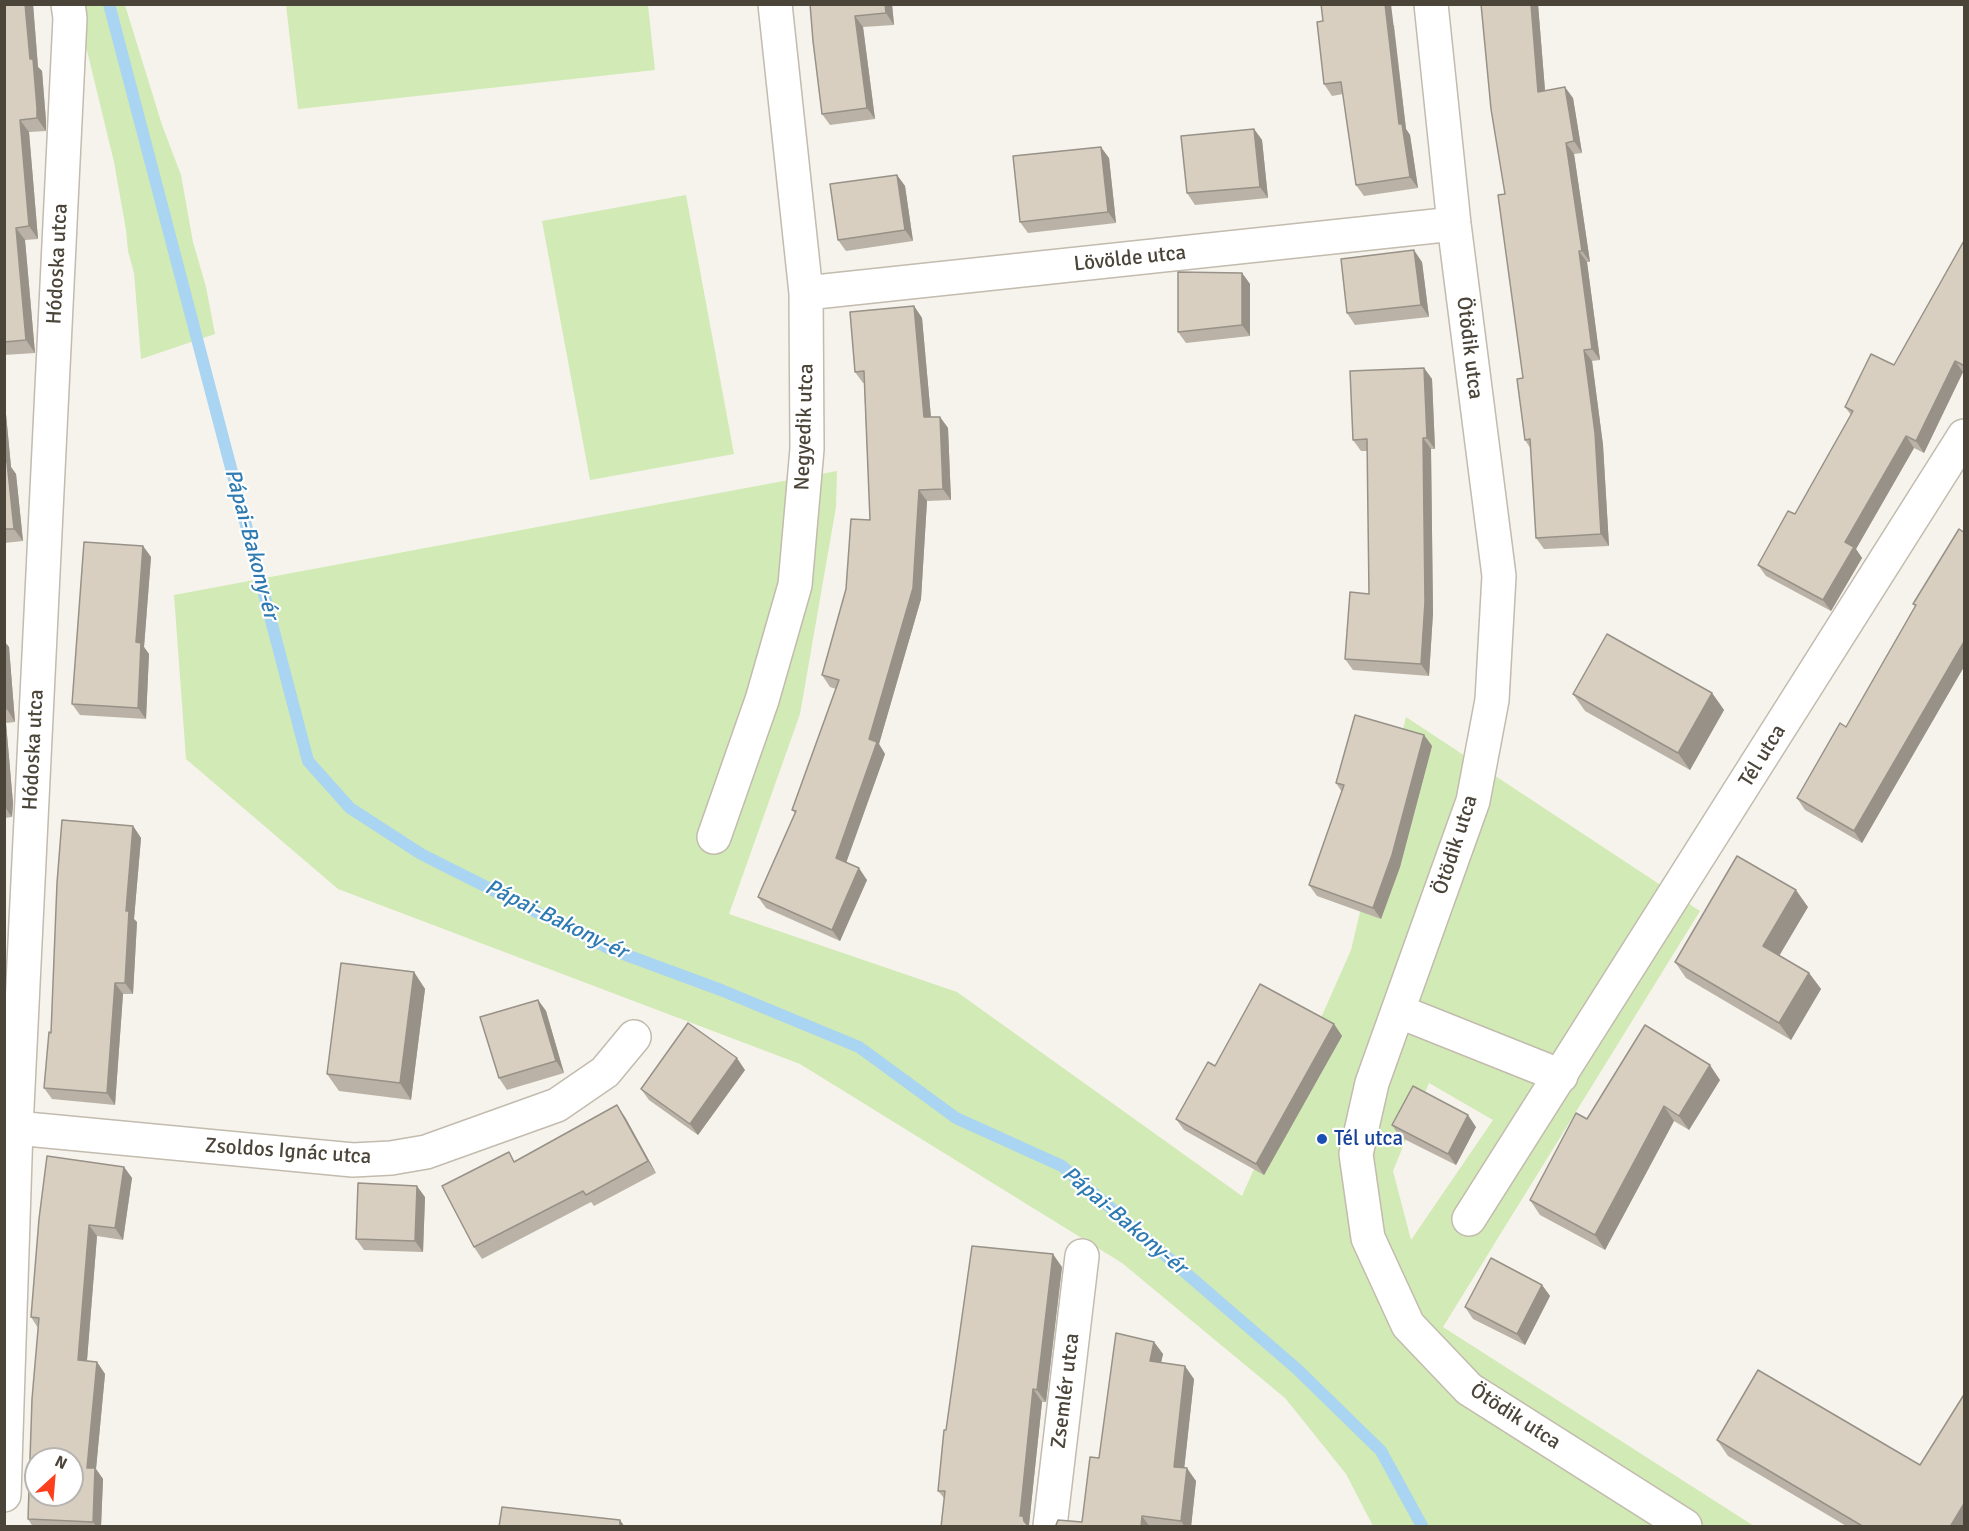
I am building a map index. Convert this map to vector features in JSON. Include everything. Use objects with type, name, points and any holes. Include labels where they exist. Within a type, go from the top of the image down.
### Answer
[{"type":"street","name":"Hódoska utca","points":[[4,1495],[16,1128],[70,18],[68,4]]},
{"type":"street","name":"Negyedik utca","points":[[714,837],[762,700],[795,585],[807,449],[806,293],[775,4]]},
{"type":"street","name":"Ötödik utca","points":[[1431,4],[1454,224],[1499,576],[1492,700],[1473,801],[1372,1083],[1356,1154],[1368,1238],[1408,1324],[1469,1389],[1685,1527]]},
{"type":"street","name":"Lövölde utca","points":[[806,293],[1454,224]]},
{"type":"street","name":"Tél utca","points":[[1469,1219],[1965,436]]},
{"type":"street","points":[[1398,1011],[1561,1076]]},
{"type":"street","name":"Zsoldos Ignác utca","points":[[16,1128],[353,1160],[391,1158],[426,1152],[557,1106],[605,1072],[634,1037]]},
{"type":"street","name":"Zsemlér utca","points":[[1050,1527],[1082,1256]]},
{"type":"green space","points":[[76,5],[125,5],[162,125],[181,175],[193,242],[206,287],[215,334],[141,359],[134,273],[128,251],[114,162]]},
{"type":"green space","points":[[286,5],[648,5],[655,70],[298,109]]},
{"type":"green space","points":[[686,195],[734,454],[590,480],[542,221]]},
{"type":"green space","points":[[837,471],[836,507],[800,714],[729,914],[957,992],[1242,1196],[1351,950],[1406,717],[1700,911],[1443,1327],[1754,1526],[1373,1526],[1346,1474],[1285,1398],[1122,1263],[800,1064],[338,889],[186,759],[174,595]],"holes":[[[1429,1083],[1493,1120],[1411,1240],[1393,1171]]]},
{"type":"building","points":[[4,4],[25,4],[30,59],[33,59],[37,118],[20,120],[29,226],[16,228],[26,340],[4,342]]},
{"type":"building","points":[[810,4],[885,4],[886,13],[855,16],[867,108],[822,114]]},
{"type":"building","points":[[1321,4],[1385,4],[1399,124],[1402,124],[1410,177],[1356,185],[1341,82],[1324,84],[1317,22],[1323,21]]},
{"type":"building","points":[[1481,4],[1531,4],[1538,92],[1565,87],[1574,141],[1566,143],[1582,251],[1579,251],[1592,349],[1584,350],[1595,433],[1601,534],[1536,538],[1530,439],[1525,440],[1517,379],[1523,378],[1498,195],[1505,194],[1491,109]]},
{"type":"building","points":[[1254,129],[1260,187],[1187,193],[1181,136]]},
{"type":"building","points":[[1101,147],[1108,212],[1020,222],[1013,156]]},
{"type":"building","points":[[897,175],[905,230],[838,240],[830,184]]},
{"type":"building","points":[[1965,239],[1965,366],[1955,361],[1916,441],[1906,436],[1845,542],[1854,547],[1823,600],[1758,565],[1788,511],[1795,514],[1853,411],[1845,407],[1871,354],[1894,365]]},
{"type":"building","points":[[1414,250],[1421,305],[1347,313],[1341,259]]},
{"type":"building","points":[[1178,272],[1242,273],[1242,325],[1178,332]]},
{"type":"building","points":[[914,306],[924,417],[940,417],[943,489],[919,490],[913,588],[869,739],[877,742],[836,858],[859,868],[832,930],[758,897],[796,811],[792,810],[839,680],[822,675],[846,589],[851,519],[870,520],[864,371],[855,372],[850,312]]},
{"type":"building","points":[[1424,368],[1427,438],[1423,438],[1425,602],[1421,664],[1345,659],[1350,592],[1369,594],[1367,439],[1353,440],[1350,371]]},
{"type":"building","points":[[4,462],[7,462],[14,529],[4,529]]},
{"type":"building","points":[[1959,529],[1965,533],[1965,640],[1854,831],[1797,798],[1840,723],[1846,727],[1916,605],[1913,604]]},
{"type":"building","points":[[84,542],[143,546],[136,642],[141,643],[138,708],[72,704]]},
{"type":"building","points":[[1607,634],[1712,693],[1678,753],[1573,694]]},
{"type":"building","points":[[4,687],[7,709],[4,710]]},
{"type":"building","points":[[1355,715],[1424,735],[1392,855],[1373,908],[1309,885],[1344,785],[1336,783]]},
{"type":"building","points":[[62,820],[133,826],[126,911],[129,911],[125,983],[115,983],[107,1093],[44,1088],[49,1032],[51,1033]]},
{"type":"building","points":[[1737,856],[1796,890],[1763,946],[1809,973],[1779,1023],[1675,962]]},
{"type":"building","points":[[341,963],[414,972],[400,1083],[327,1074]]},
{"type":"building","points":[[1260,984],[1334,1024],[1256,1164],[1176,1119],[1208,1062],[1215,1066]]},
{"type":"building","points":[[538,1000],[556,1061],[499,1078],[480,1017]]},
{"type":"building","points":[[688,1023],[737,1058],[690,1124],[641,1089]]},
{"type":"building","points":[[1645,1025],[1710,1065],[1679,1116],[1664,1106],[1595,1235],[1530,1200],[1576,1113],[1587,1119]]},
{"type":"building","points":[[1413,1086],[1468,1115],[1448,1154],[1392,1125]]},
{"type":"building","points":[[617,1105],[648,1161],[586,1195],[583,1191],[474,1247],[442,1186],[509,1152],[514,1162]]},
{"type":"building","points":[[47,1156],[124,1167],[115,1228],[89,1225],[78,1360],[97,1362],[87,1468],[95,1468],[93,1522],[28,1519],[28,1507],[84,1507],[84,1447],[30,1447],[39,1318],[31,1317]]},
{"type":"building","points":[[358,1183],[417,1186],[415,1241],[356,1239]]},
{"type":"building","points":[[972,1246],[1053,1254],[1037,1390],[1033,1389],[1020,1516],[1023,1516],[1029,1527],[941,1527],[945,1491],[938,1491],[944,1430],[946,1430]]},
{"type":"building","points":[[1491,1258],[1542,1285],[1517,1334],[1465,1307]]},
{"type":"building","points":[[1116,1333],[1154,1342],[1150,1361],[1185,1366],[1174,1467],[1187,1468],[1181,1521],[1142,1516],[1141,1527],[1053,1527],[1058,1520],[1082,1522],[1090,1457],[1099,1458]]},
{"type":"building","points":[[1758,1370],[1920,1465],[1965,1393],[1965,1502],[1950,1527],[1864,1527],[1717,1440]]},
{"type":"building","points":[[502,1507],[620,1520],[620,1527],[499,1527]]},
{"type":"waterway","name":"Pápai-Bakony-ér","points":[[109,4],[308,761],[350,808],[421,854],[610,949],[721,990],[859,1047],[956,1118],[1062,1166],[1297,1369],[1381,1451],[1422,1526]]},
{"type":"place","name":"Tél utca","points":[[1322,1139]]}]
